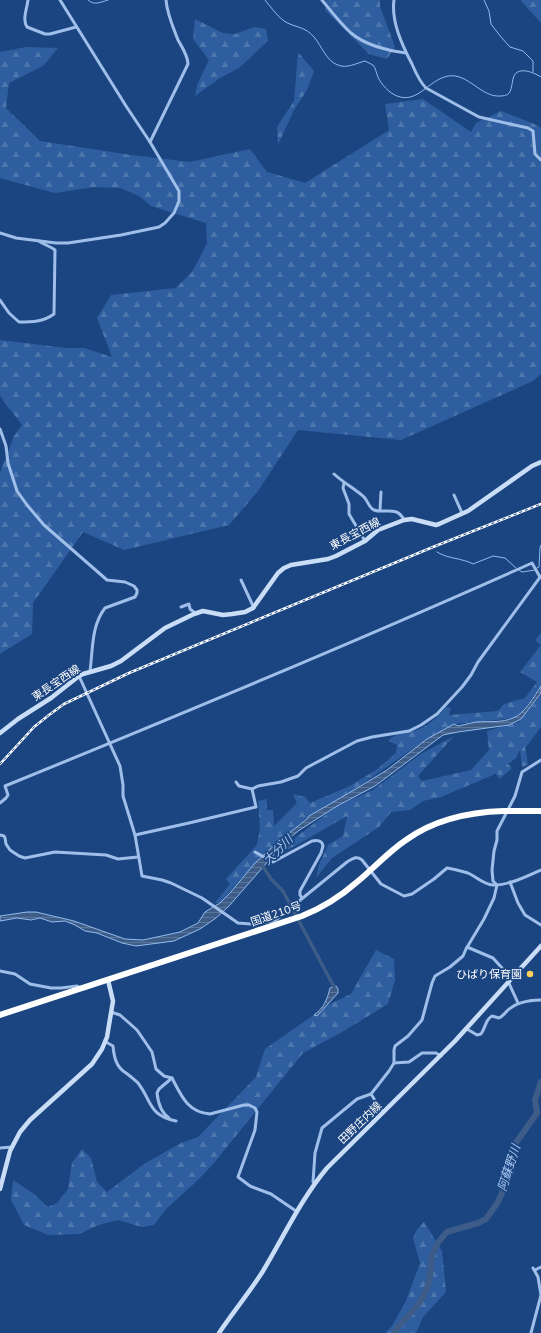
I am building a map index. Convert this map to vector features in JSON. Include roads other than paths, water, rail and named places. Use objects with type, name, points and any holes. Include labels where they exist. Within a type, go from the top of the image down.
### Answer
[{"type":"highway","name":"国道210号","points":[[0,1014],[302,916],[335,899],[353,886],[405,840],[433,824],[463,815],[480,812],[541,811]]},
{"type":"main road","name":"東長宝西線","points":[[0,733],[18,719],[51,698],[78,676],[90,671],[111,666],[121,661],[165,628],[194,613],[203,611],[223,614],[245,612],[254,608],[278,573],[284,568],[291,565],[328,559],[365,541],[378,530],[404,520],[412,519],[436,525],[468,511],[532,466],[541,462]]},
{"type":"main road","name":"田野庄内線","points":[[218,1333],[255,1284],[315,1182],[337,1158],[467,1029],[541,946]]},
{"type":"main road","points":[[0,1189],[12,1147],[16,1137],[26,1123],[92,1064],[100,1054],[106,1042],[111,1012],[112,997],[108,980]]},
{"type":"street","points":[[28,0],[25,16],[25,24],[27,27],[45,34],[50,34],[76,27]]},
{"type":"street","points":[[0,233],[16,238],[68,243],[138,232],[165,224],[174,212],[179,200],[179,191],[150,142],[60,0]]},
{"type":"street","points":[[150,142],[188,64],[188,60],[168,14],[166,0]]},
{"type":"street","points":[[322,0],[345,27],[360,39],[390,50],[406,53]]},
{"type":"street","points":[[394,0],[394,13],[397,28],[406,53],[421,83],[426,88],[479,117],[528,128],[533,131],[535,154],[541,160]]},
{"type":"street","points":[[0,300],[9,313],[19,322],[45,320],[54,314],[55,250],[38,241]]},
{"type":"street","points":[[0,429],[6,446],[8,463],[17,491],[44,525],[107,580],[125,582],[134,586],[137,590],[135,597],[105,608],[102,612],[94,638],[90,671]]},
{"type":"street","points":[[334,474],[365,498],[371,508],[375,511],[394,511],[403,517],[404,520]]},
{"type":"street","points":[[344,483],[343,488],[349,504],[349,514],[365,541]]},
{"type":"street","points":[[380,510],[381,492]]},
{"type":"street","points":[[454,495],[462,514]]},
{"type":"street","points":[[0,803],[8,795],[5,786],[212,702],[532,563],[541,577],[478,662],[471,675],[437,714],[422,725],[409,731],[357,741],[306,768],[298,776],[281,782],[258,786],[252,789],[239,786],[236,782]]},
{"type":"street","points":[[241,580],[254,608]]},
{"type":"street","points":[[181,607],[189,604],[190,609],[194,613]]},
{"type":"street","points":[[78,676],[120,766],[123,796],[135,835],[142,876],[167,881],[199,896],[242,924],[254,924],[274,920],[355,858],[361,859],[381,884],[404,896],[412,894],[447,868],[469,874],[480,881],[492,885],[510,882],[541,870]]},
{"type":"street","points":[[497,885],[493,881],[492,870],[497,831],[515,796],[521,774],[525,769],[541,760]]},
{"type":"street","points":[[135,835],[256,807],[252,789]]},
{"type":"street","points":[[0,835],[6,838],[6,844],[10,850],[18,856],[25,858],[55,852],[106,855],[118,858],[138,857]]},
{"type":"street","points":[[255,852],[273,862],[312,841],[319,841],[323,847],[301,889],[300,894],[302,898]]},
{"type":"street","points":[[510,882],[518,904],[525,915],[541,925]]},
{"type":"street","points":[[315,1182],[313,1175],[315,1153],[322,1128],[358,1099],[370,1094],[394,1063],[394,1050],[396,1046],[408,1036],[422,1020],[435,976],[457,962],[463,956],[484,920],[494,898],[497,885]]},
{"type":"street","points":[[467,947],[493,958],[502,968],[518,1003]]},
{"type":"street","points":[[0,971],[15,974],[30,984],[53,988],[77,986],[82,988]]},
{"type":"street","points":[[467,1029],[477,1035],[482,1034],[485,1029],[486,1022],[492,1016],[499,1018],[503,1016],[507,1010],[518,1003],[530,1000],[541,1000]]},
{"type":"street","points":[[111,1012],[120,1014],[137,1030],[152,1052],[156,1069],[164,1076],[172,1078]]},
{"type":"street","points":[[106,1042],[113,1045],[117,1064],[122,1071],[135,1079],[152,1108],[163,1117],[176,1121],[163,1113],[156,1093],[172,1078]]},
{"type":"street","points":[[394,1063],[409,1062],[422,1053],[436,1053],[440,1056]]},
{"type":"street","points":[[172,1078],[182,1099],[194,1109],[204,1114],[210,1114],[244,1105],[249,1105],[255,1108],[257,1112],[255,1130],[238,1176],[250,1186],[271,1194],[296,1212]]},
{"type":"street","points":[[370,1094],[383,1113]]},
{"type":"street","points":[[0,1148],[12,1147]]},
{"type":"street","points":[[531,1333],[541,1295],[540,1285],[534,1269],[541,1267]]},
{"type":"waterway","points":[[88,0],[93,3],[108,0]]},
{"type":"waterway","points":[[265,0],[276,14],[284,21],[311,33],[327,57],[334,63],[344,66],[365,61],[373,65],[379,80],[388,91],[404,98],[411,97],[441,78],[448,76],[462,78],[494,96],[507,95],[510,91],[513,79],[518,72],[525,71],[534,73],[541,77]]},
{"type":"waterway","points":[[484,0],[489,11],[491,24],[510,47],[523,51],[533,61],[533,72]]},
{"type":"waterway","points":[[537,568],[539,567],[541,545]]},
{"type":"waterway","points":[[437,552],[473,564],[493,556],[505,558],[516,568]]},
{"type":"waterway","points":[[519,570],[522,572],[535,570]]},
{"type":"waterway","name":"大分川","points":[[262,865],[271,879],[283,891],[334,987]]},
{"type":"waterway","name":"阿蘇野川","points":[[394,1333],[423,1297],[430,1280],[432,1256],[441,1239],[447,1232],[478,1223],[486,1219],[498,1202],[510,1175],[513,1161],[513,1147],[537,1113],[535,1100],[541,1082]]},
{"type":"railway","points":[[0,764],[34,727],[64,704],[129,673],[433,547],[541,504]]},
{"type":"place","name":"ひばり保育園","points":[[530,974]]}]
